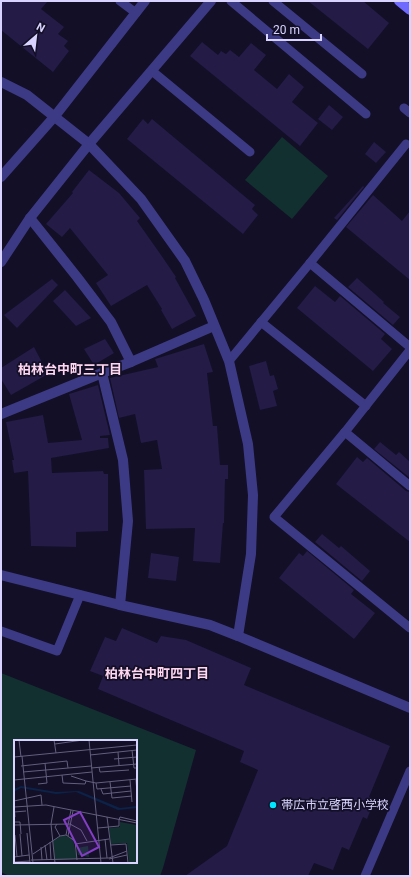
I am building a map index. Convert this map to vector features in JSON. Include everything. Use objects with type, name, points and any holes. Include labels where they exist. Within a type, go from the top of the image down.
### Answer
[{"type":"street","points":[[1,177],[54,116],[145,1]]},
{"type":"street","points":[[1,262],[30,218],[90,144],[211,1]]},
{"type":"street","points":[[399,1],[410,10]]},
{"type":"street","points":[[1,82],[27,94],[90,144],[141,199],[185,261],[204,300],[229,361],[248,444],[253,495],[251,554],[238,636]]},
{"type":"street","points":[[30,218],[78,276],[111,322],[131,362]]},
{"type":"street","points":[[1,414],[131,362],[214,326]]},
{"type":"street","points":[[102,373],[123,460],[128,520],[120,605]]},
{"type":"street","points":[[1,575],[120,605],[210,625],[410,708]]},
{"type":"lane","points":[[120,1],[136,13]]},
{"type":"lane","points":[[231,1],[366,114]]},
{"type":"lane","points":[[273,1],[362,74]]},
{"type":"lane","points":[[152,71],[250,152]]},
{"type":"lane","points":[[229,361],[310,264],[406,144]]},
{"type":"lane","points":[[310,264],[410,348],[366,406],[274,517],[410,628]]},
{"type":"lane","points":[[261,322],[366,406]]},
{"type":"lane","points":[[345,432],[410,486]]},
{"type":"lane","points":[[1,631],[57,651],[80,595]]},
{"type":"lane","points":[[368,875],[410,771]]},
{"type":"green space","points":[[282,137],[328,176],[292,219],[245,180]]},
{"type":"green space","points":[[1,673],[196,750],[160,876],[9,876],[1,872]]},
{"type":"building","points":[[1,1],[48,1],[41,9],[64,27],[58,34],[68,41],[64,46],[69,51],[53,72],[1,30]]},
{"type":"building","points":[[308,1],[363,1],[389,23],[368,49]]},
{"type":"building","points":[[202,42],[218,55],[221,51],[226,54],[230,50],[239,57],[251,43],[266,55],[254,70],[277,89],[289,74],[304,87],[292,102],[318,123],[300,146],[190,56]]},
{"type":"building","points":[[329,105],[343,117],[332,130],[318,119]]},
{"type":"building","points":[[143,119],[148,124],[152,119],[255,205],[252,209],[258,215],[243,234],[127,139]]},
{"type":"building","points":[[374,142],[386,152],[376,163],[365,154]]},
{"type":"building","points":[[89,170],[119,193],[140,218],[137,221],[176,277],[175,278],[196,316],[172,329],[147,285],[111,306],[96,283],[108,275],[70,228],[62,237],[46,224],[73,193],[72,192]]},
{"type":"building","points":[[363,186],[364,187],[337,220],[334,218]]},
{"type":"building","points":[[373,195],[402,221],[410,211],[410,280],[346,227]]},
{"type":"building","points":[[357,278],[400,317],[393,325],[348,287]]},
{"type":"building","points":[[52,279],[58,285],[17,328],[4,315]]},
{"type":"building","points":[[315,286],[335,302],[340,296],[385,334],[381,339],[392,349],[373,371],[297,308]]},
{"type":"building","points":[[65,290],[91,318],[76,326],[53,301]]},
{"type":"building","points":[[105,339],[114,353],[94,365],[84,349]]},
{"type":"building","points":[[204,344],[213,372],[207,373],[213,426],[217,426],[220,465],[228,465],[228,479],[225,479],[224,523],[220,563],[193,561],[195,528],[146,529],[144,470],[162,469],[157,440],[141,443],[135,414],[119,418],[110,378],[158,367],[155,359]]},
{"type":"building","points":[[34,347],[48,374],[11,395],[1,379],[1,368]]},
{"type":"building","points":[[266,361],[270,376],[274,375],[278,389],[273,391],[277,406],[260,410],[249,366]]},
{"type":"building","points":[[98,385],[110,435],[100,436],[100,438],[108,438],[109,448],[51,458],[52,473],[103,471],[104,474],[108,474],[108,531],[76,532],[76,547],[31,546],[28,471],[14,473],[12,460],[14,460],[6,422],[43,415],[48,443],[82,440],[69,394]]},
{"type":"building","points":[[380,442],[396,455],[399,452],[410,462],[410,478],[374,449]]},
{"type":"building","points":[[357,457],[363,462],[367,458],[406,491],[410,492],[410,542],[336,484]]},
{"type":"building","points":[[322,534],[339,548],[341,546],[370,571],[362,581],[315,542]]},
{"type":"building","points":[[307,551],[354,590],[351,594],[375,613],[354,639],[279,578],[299,553],[303,556]]},
{"type":"building","points":[[151,553],[179,557],[176,581],[148,578]]},
{"type":"building","points":[[122,628],[157,643],[161,636],[186,640],[251,668],[244,685],[390,746],[369,797],[375,799],[367,819],[363,817],[349,850],[342,847],[333,870],[314,863],[308,876],[185,876],[227,846],[258,770],[240,762],[244,751],[98,689],[103,676],[90,671],[105,637],[116,641]]},
{"type":"place","name":"帯広市立啓西小学校","points":[[273,805]]},
{"type":"district","name":"柏林台中町三丁目","points":[[70,369]]},
{"type":"district","name":"柏林台中町四丁目","points":[[157,673]]}]
